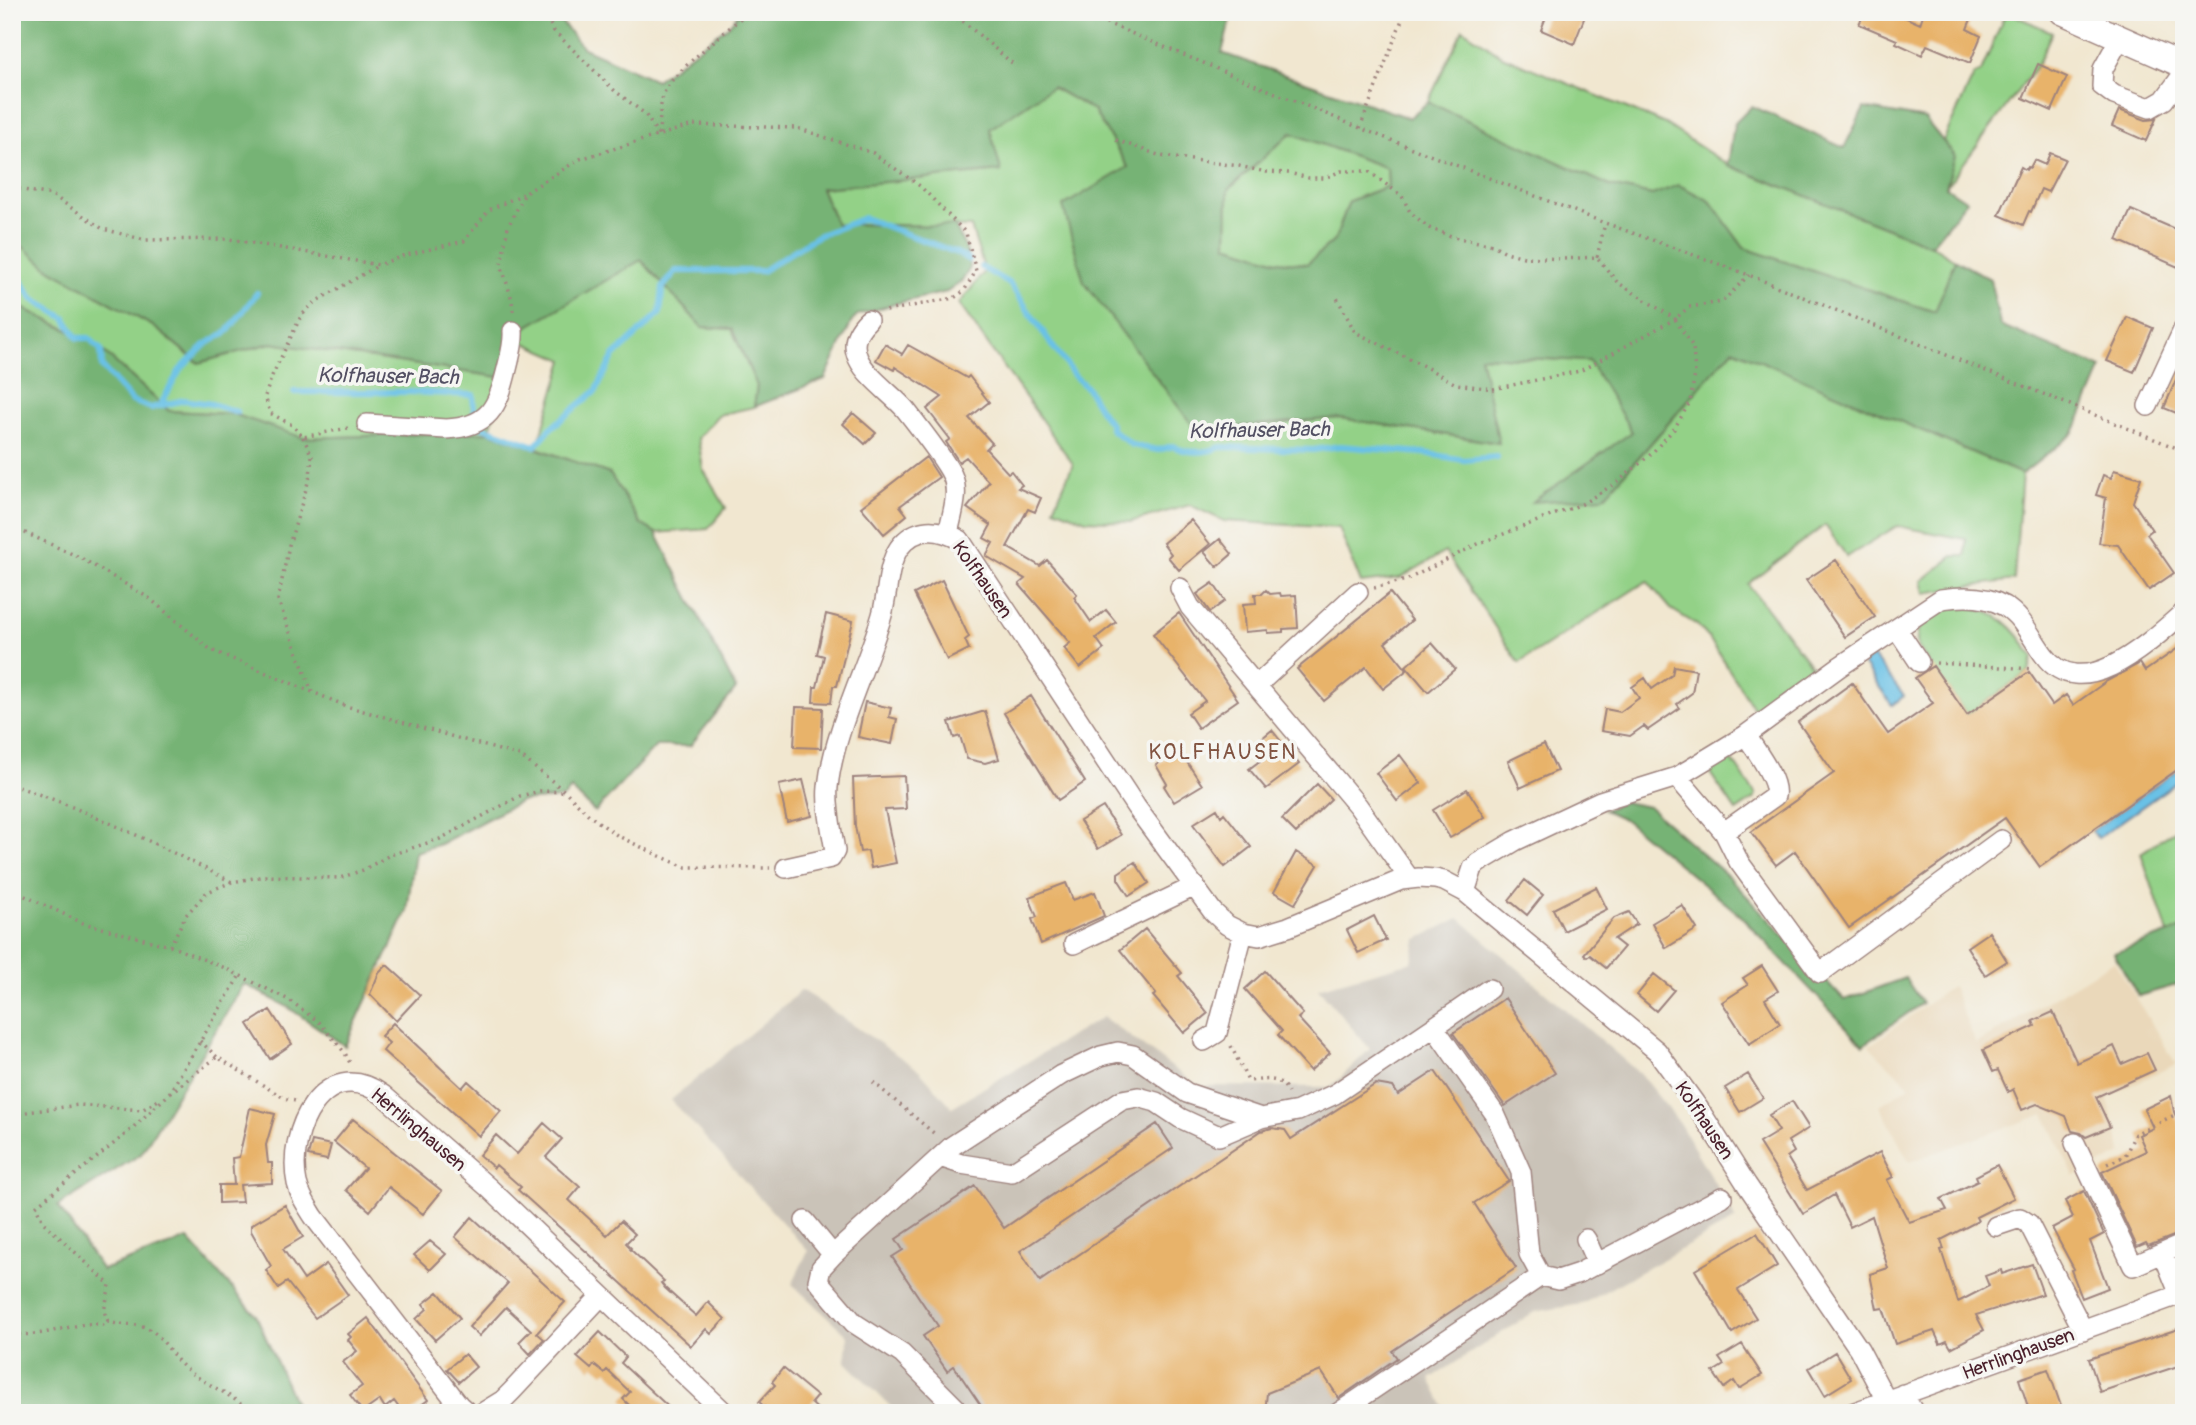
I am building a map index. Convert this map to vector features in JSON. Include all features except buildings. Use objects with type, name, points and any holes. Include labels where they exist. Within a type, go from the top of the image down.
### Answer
[{"type":"main road","points":[[2062,12],[2184,66]]},
{"type":"street","points":[[2120,38],[2103,69],[2102,86],[2114,95],[2150,108],[2164,100],[2184,73]]},
{"type":"street","points":[[868,320],[856,337],[856,355],[861,365],[904,409],[953,478],[954,505],[948,533]]},
{"type":"street","points":[[2148,406],[2184,328]]},
{"type":"street","points":[[368,424],[458,428],[475,424],[489,414],[498,400],[514,336]]},
{"type":"street","name":"Kolfhausen","points":[[786,868],[831,858],[835,850],[828,789],[850,705],[875,640],[887,599],[891,568],[898,549],[912,535],[928,529],[948,533],[960,540],[1136,807],[1213,912],[1227,925],[1242,933],[1259,936],[1288,928],[1409,878],[1444,881],[1465,892],[1657,1051],[1699,1109],[1859,1349],[1895,1397],[1914,1413]]},
{"type":"street","points":[[1180,588],[1190,607],[1358,806],[1409,878]]},
{"type":"street","points":[[1257,685],[1358,592]]},
{"type":"street","points":[[1465,892],[1473,868],[1478,863],[1515,841],[1600,801],[1677,777],[1746,736],[1839,667],[1941,599],[1959,597],[1989,600],[2012,611],[2048,660],[2061,671],[2087,676],[2115,665],[2163,631],[2184,612]]},
{"type":"street","points":[[1897,629],[1919,663]]},
{"type":"street","points":[[1724,832],[1775,796],[1773,779],[1746,736]]},
{"type":"street","points":[[1677,777],[1724,832],[1738,862],[1820,973],[2001,840]]},
{"type":"street","points":[[1074,944],[1195,886]]},
{"type":"street","points":[[1211,1037],[1242,933]]},
{"type":"street","points":[[940,1157],[961,1164],[1012,1172],[1122,1100],[1139,1097],[1156,1102],[1180,1118],[1219,1136],[1261,1118],[1298,1111],[1335,1094],[1489,989]]},
{"type":"street","points":[[1434,1027],[1494,1114],[1521,1172],[1529,1254],[1541,1276]]},
{"type":"street","points":[[961,1413],[902,1354],[854,1323],[818,1281],[821,1268],[833,1255],[940,1157],[990,1120],[1061,1075],[1101,1056],[1118,1052],[1133,1055],[1187,1093],[1261,1118]]},
{"type":"street","name":"Herrlinghausen","points":[[312,1105],[319,1097],[337,1087],[361,1084],[383,1096],[489,1188],[725,1413]]},
{"type":"street","points":[[312,1105],[298,1133],[295,1151],[298,1183],[306,1204],[313,1217],[458,1405],[468,1413]]},
{"type":"street","points":[[2075,1143],[2133,1266],[2184,1244]]},
{"type":"street","points":[[1338,1413],[1541,1276],[1558,1280],[1597,1264],[1722,1197]]},
{"type":"street","points":[[1996,1226],[2020,1218],[2029,1224],[2083,1330]]},
{"type":"street","points":[[805,1221],[833,1255]]},
{"type":"street","points":[[1586,1239],[1597,1264]]},
{"type":"street","points":[[2163,1252],[2182,1294]]},
{"type":"street","name":"Herrlinghausen","points":[[1852,1413],[2182,1294]]},
{"type":"street","points":[[482,1413],[503,1400],[601,1296]]},
{"type":"path","points":[[543,12],[554,31],[615,91],[645,114],[659,136]]},
{"type":"path","points":[[659,136],[660,111],[665,90],[682,69],[747,12]]},
{"type":"path","points":[[952,12],[1012,63]]},
{"type":"path","points":[[1080,12],[1360,128],[1605,223],[1749,275],[2184,451]]},
{"type":"path","points":[[1360,128],[1405,12]]},
{"type":"path","points":[[312,692],[278,600],[289,545],[310,476],[312,456],[303,437],[292,425],[270,413],[265,396],[302,316],[315,302],[379,265],[402,256],[464,241],[489,210],[525,193],[580,159],[693,125],[797,128],[873,153],[919,186],[966,233],[976,271],[964,291],[954,298],[889,310],[868,320]]},
{"type":"path","points":[[1116,140],[1161,156],[1309,178],[1325,178],[1341,171],[1368,171],[1402,196],[1410,212],[1429,228],[1493,245],[1524,257],[1597,257]]},
{"type":"path","points":[[12,188],[52,195],[103,229],[145,240],[229,239],[379,265]]},
{"type":"path","points":[[514,336],[512,300],[501,264],[508,226],[525,193]]},
{"type":"path","points":[[1597,257],[1605,223]]},
{"type":"path","points":[[1358,592],[1406,580],[1480,543],[1582,504],[1619,481],[1675,429],[1690,402],[1695,374],[1693,347],[1675,319],[1617,282],[1597,257]]},
{"type":"path","points":[[1335,294],[1355,332],[1420,363],[1456,384],[1493,389],[1580,371],[1675,319],[1689,307],[1722,302],[1749,275]]},
{"type":"path","points":[[303,437],[368,424]]},
{"type":"path","points":[[12,527],[79,557],[149,598],[211,650],[346,706],[520,756],[566,792],[590,816],[618,836],[685,867],[786,868]]},
{"type":"path","points":[[1919,663],[2028,670],[2048,660]]},
{"type":"path","points":[[12,785],[116,823],[232,882]]},
{"type":"path","points":[[170,946],[186,915],[207,892],[232,882],[265,876],[340,878],[363,870],[390,855],[440,839],[520,796],[540,791],[566,792]]},
{"type":"path","points":[[12,890],[83,922],[170,946],[240,975],[289,1000],[319,1022],[345,1053],[361,1084]]},
{"type":"path","points":[[240,975],[168,1094],[126,1134],[36,1206],[43,1222],[110,1285],[104,1311],[108,1321],[147,1328],[158,1336],[180,1364],[250,1413]]},
{"type":"path","points":[[1211,1037],[1229,1042],[1248,1081],[1277,1080],[1285,1085],[1289,1095]]},
{"type":"path","points":[[200,1041],[217,1057],[284,1098],[312,1105]]},
{"type":"path","points":[[12,1114],[79,1105],[142,1110],[217,1057]]},
{"type":"path","points":[[873,1082],[922,1125]]},
{"type":"path","points":[[2090,1173],[2125,1156],[2135,1134],[2181,1112]]},
{"type":"path","points":[[12,1333],[55,1333],[82,1324],[103,1325],[108,1321]]},
{"type":"shaded area","points":[[1459,918],[1640,1074],[1678,1121],[1736,1219],[1582,1304],[1534,1312],[1430,1379],[1447,1413],[897,1413],[845,1361],[848,1336],[792,1284],[808,1251],[671,1100],[802,990],[919,1070],[952,1107],[1103,1017],[1198,1086],[1331,1087],[1370,1049],[1318,988],[1412,962],[1416,940]]},
{"type":"shaded area","points":[[2114,961],[2176,1064],[2107,1097],[2122,1154],[2074,1176],[2044,1114],[1909,1162],[1880,1105],[1910,1086],[1869,1046],[1952,986],[1976,1044]]},
{"type":"green space","points":[[12,12],[553,12],[583,48],[656,80],[728,26],[740,12],[1220,12],[1231,17],[1222,53],[1409,118],[1428,102],[1610,186],[1652,195],[1679,185],[1710,201],[1744,248],[1935,312],[1955,260],[1990,279],[2000,325],[2102,368],[2074,433],[2022,474],[1733,349],[1604,497],[1532,502],[1632,432],[1589,361],[1480,356],[1499,443],[1340,418],[1196,430],[1084,282],[1063,206],[1128,167],[1094,111],[1052,87],[990,129],[1001,171],[821,188],[836,224],[955,226],[966,249],[970,268],[962,281],[947,292],[857,315],[825,379],[754,407],[757,386],[732,329],[702,327],[641,260],[523,329],[523,342],[514,341],[499,377],[271,343],[199,363],[153,326],[51,270],[12,238],[12,120],[17,113],[12,106]],"holes":[[[1291,133],[1387,168],[1388,186],[1349,201],[1335,240],[1307,264],[1277,261],[1227,245],[1228,190]]]},
{"type":"green space","points":[[2006,12],[2052,32],[2038,64],[1946,187],[1955,156],[1943,141],[1974,75],[1981,72]]},
{"type":"green space","points":[[1463,29],[1502,56],[1665,124],[1728,165],[1931,245],[1955,260],[1935,312],[1744,248],[1710,201],[1652,195],[1610,186],[1428,102]]},
{"type":"green space","points":[[1051,87],[1094,111],[1128,167],[1196,430],[1340,418],[1498,443],[1480,356],[1589,361],[1633,432],[1604,497],[1733,349],[2022,474],[2014,580],[1925,593],[1922,581],[1953,556],[1966,556],[1966,539],[1897,526],[1847,557],[1825,525],[1748,584],[1813,668],[1759,717],[1709,638],[1697,625],[1671,609],[1647,581],[1519,663],[1445,552],[1400,578],[1361,583],[1339,528],[1224,521],[1190,505],[1130,522],[1086,520],[1054,508],[1073,464],[959,304],[985,271],[971,227],[836,224],[821,188],[1001,171],[989,129]]},
{"type":"green space","points":[[1752,106],[1844,148],[1864,108],[1925,119],[1955,156],[1946,187],[1967,201],[1931,245],[1728,165],[1734,124]]},
{"type":"green space","points":[[1291,133],[1387,168],[1388,186],[1349,201],[1335,240],[1307,264],[1277,261],[1227,245],[1228,190]]},
{"type":"green space","points":[[12,238],[51,270],[153,326],[198,363],[271,343],[499,377],[489,432],[303,438],[233,414],[169,411],[93,342],[12,303]]},
{"type":"green space","points":[[641,260],[702,327],[732,329],[757,386],[754,407],[718,415],[698,438],[703,469],[726,508],[708,529],[656,533],[641,524],[610,474],[537,448],[564,360],[523,342],[523,329]]},
{"type":"green space","points":[[12,303],[93,342],[169,411],[233,414],[304,438],[489,432],[610,474],[641,524],[656,533],[736,689],[690,746],[656,746],[595,812],[571,789],[563,798],[521,801],[440,844],[415,852],[407,911],[345,1046],[286,1006],[244,984],[141,1154],[58,1206],[102,1270],[188,1239],[256,1315],[299,1413],[12,1413]]},
{"type":"green space","points":[[1962,606],[1975,608],[2004,621],[2019,636],[2033,657],[2029,672],[1967,715],[1918,647],[1917,638],[1923,623],[1929,617],[1944,609]]},
{"type":"green space","points":[[1730,757],[1756,795],[1736,811],[1710,773],[1710,769]]},
{"type":"green space","points":[[1624,802],[1649,807],[1729,877],[1844,1000],[1905,978],[1922,1003],[1863,1045],[1740,915],[1624,819],[1604,810]]},
{"type":"green space","points":[[2184,824],[2184,928],[2168,933],[2141,853]]},
{"type":"green space","points":[[2184,928],[2184,983],[2138,996],[2114,953]]},
{"type":"water","points":[[1873,656],[1904,696],[1892,705],[1863,664]]},
{"type":"water","points":[[2184,765],[2184,777],[2098,838],[2091,831]]},
{"type":"waterway","name":"Kolfhauser Bach","points":[[294,392],[473,395],[475,424],[535,446],[552,427],[596,391],[613,357],[660,313],[663,287],[676,271],[762,271],[817,236],[864,218],[969,260]]},
{"type":"waterway","name":"Kolfhauser Bach","points":[[12,266],[33,299],[65,318],[77,338],[89,338],[101,350],[102,367],[132,401],[151,408],[184,400],[212,404],[237,412]]},
{"type":"waterway","name":"Kolfhauser Bach","points":[[981,267],[1010,284],[1056,351],[1087,389],[1111,424],[1111,429],[1132,445],[1158,450],[1173,446],[1197,452],[1221,447],[1313,450],[1340,446],[1423,453],[1464,460],[1497,457]]},
{"type":"waterway","points":[[160,406],[180,370],[205,345],[228,331],[257,293]]},
{"type":"district","name":"KOLFHAUSEN","points":[[1223,752]]}]
